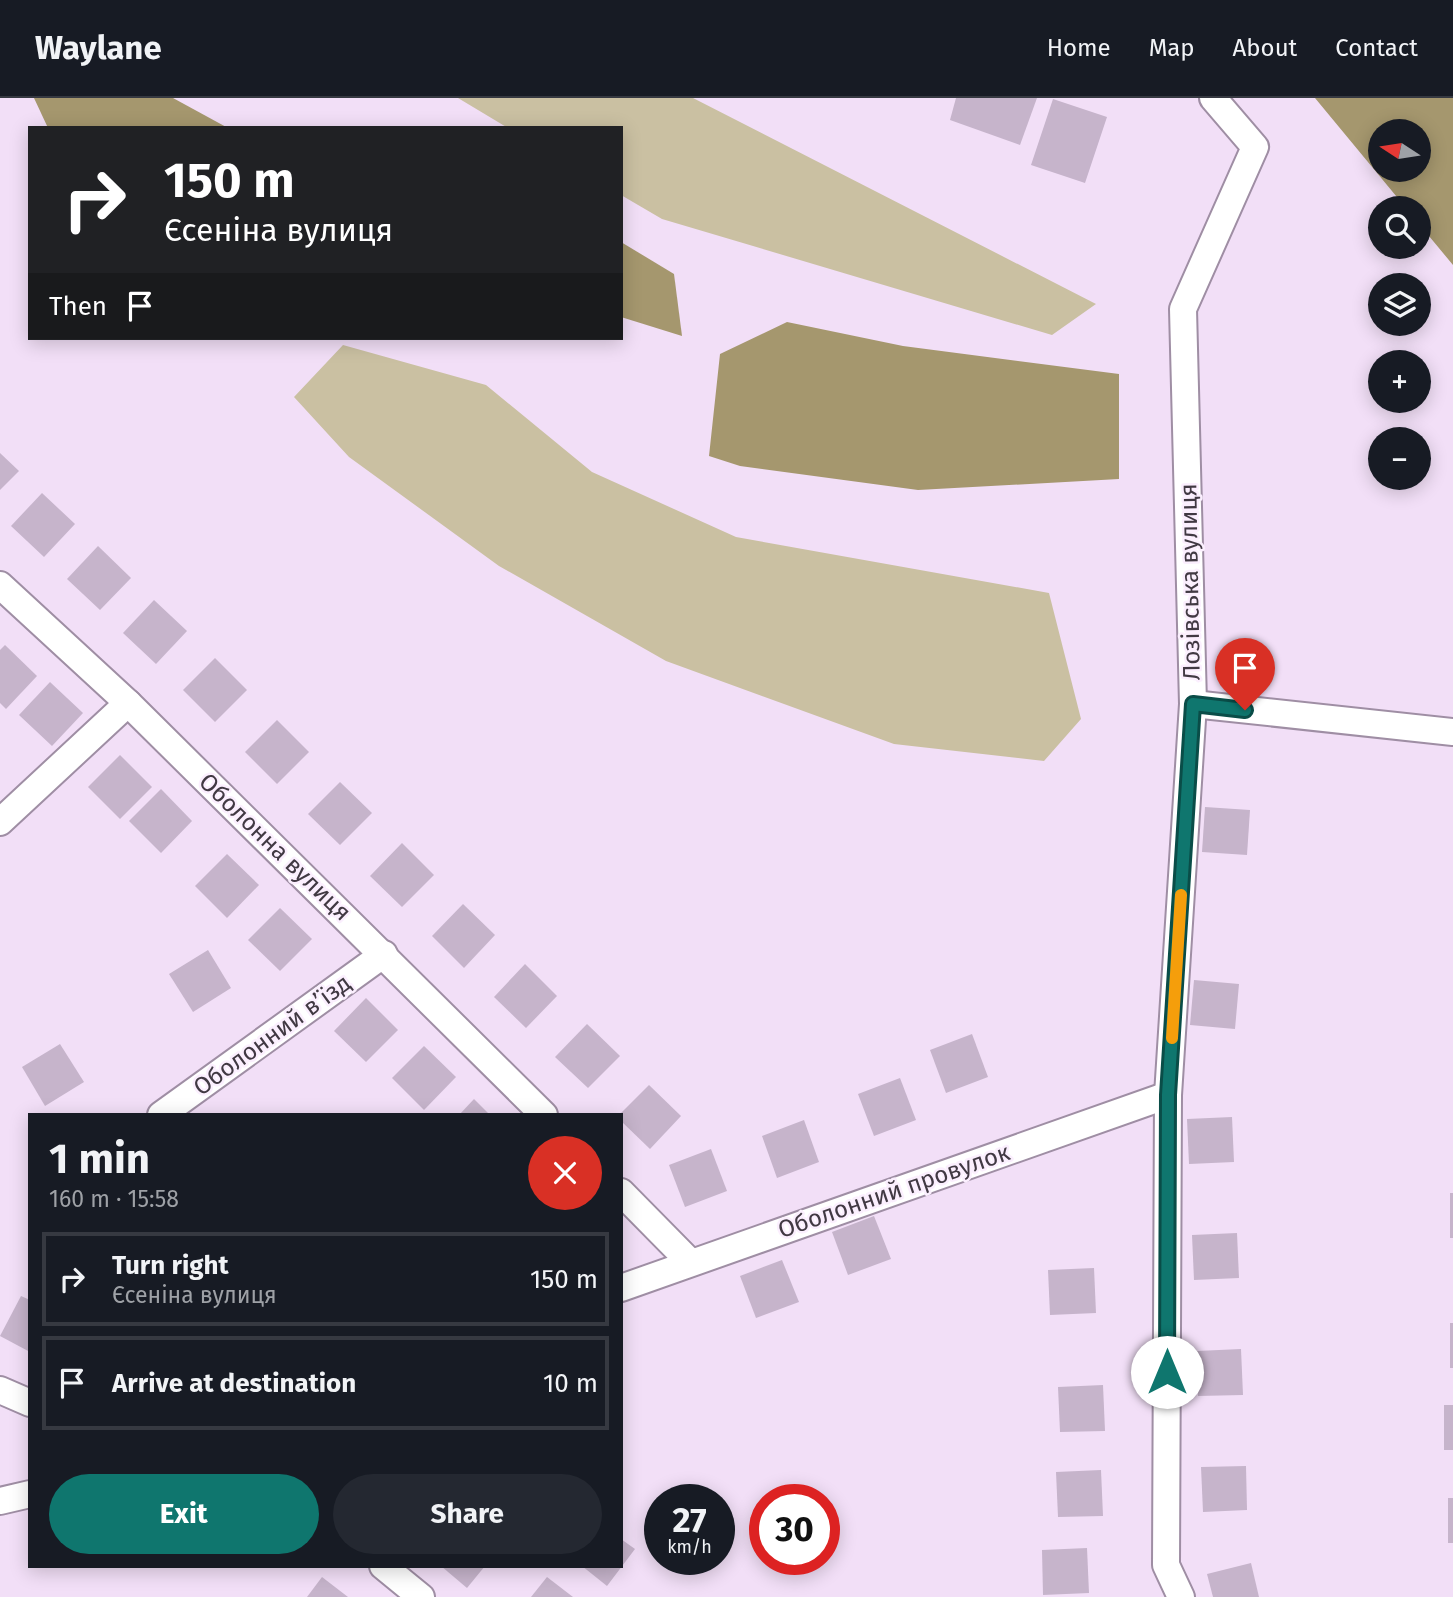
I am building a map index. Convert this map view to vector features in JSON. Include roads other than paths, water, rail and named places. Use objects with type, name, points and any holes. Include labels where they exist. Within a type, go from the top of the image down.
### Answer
[{"type":"street","name":"Лозівська вулиця","points":[[1181,1597],[1166,1565],[1168,1095],[1193,704],[1184,309],[1255,147],[1213,98]]},
{"type":"street","name":"Оболонна вулиця","points":[[0,585],[128,703],[542,1113]]},
{"type":"street","points":[[0,822],[128,703]]},
{"type":"street","points":[[1193,704],[1453,733]]},
{"type":"street","name":"Оболонний в’їзд","points":[[164,1113],[384,954]]},
{"type":"street","name":"Оболонний провулок","points":[[623,1287],[1168,1095]]},
{"type":"street","points":[[623,1194],[690,1262]]},
{"type":"street","points":[[0,1390],[28,1402]]},
{"type":"street","points":[[0,1502],[28,1495]]},
{"type":"street","points":[[385,1568],[421,1597]]}]
